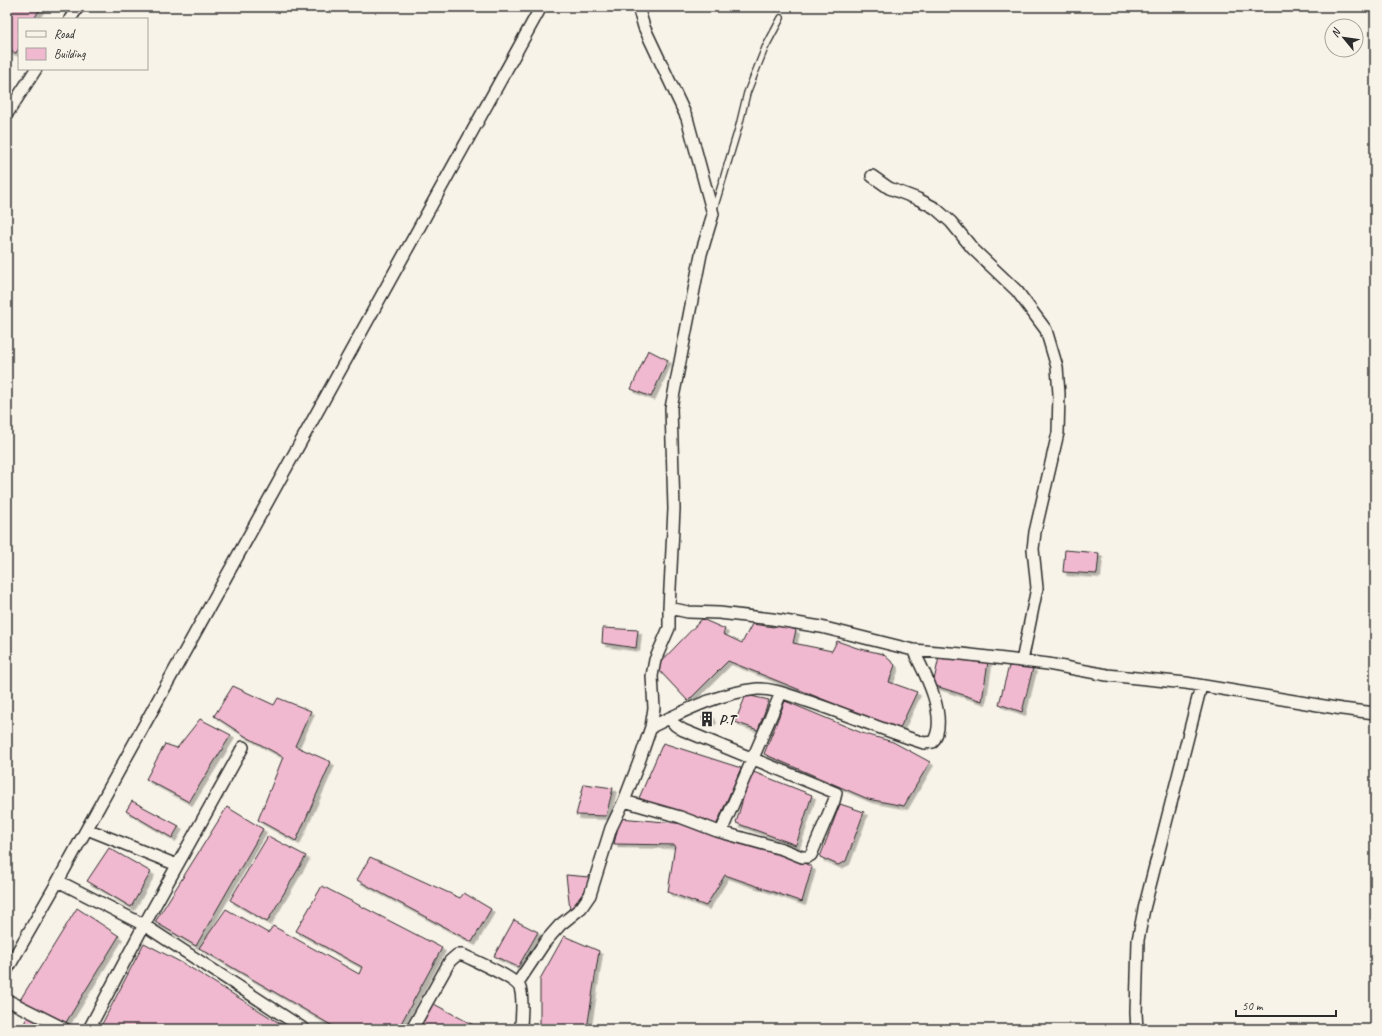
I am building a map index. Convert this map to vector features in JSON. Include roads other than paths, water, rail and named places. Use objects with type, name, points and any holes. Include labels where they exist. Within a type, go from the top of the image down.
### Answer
[{"type":"street","points":[[71,18],[78,7]]},
{"type":"street","points":[[7,970],[87,829],[541,7]]},
{"type":"street","points":[[517,984],[545,942],[560,925],[581,908],[590,895],[611,828],[624,801],[651,726],[654,708],[652,676],[655,660],[669,628],[674,509],[671,408],[701,254],[713,214],[687,118],[644,27],[638,7]]},
{"type":"street","points":[[7,114],[35,70]]},
{"type":"street","points":[[872,176],[889,188],[918,199],[935,208],[951,222],[973,249],[1017,291],[1046,330],[1057,367],[1059,394],[1058,432],[1035,532],[1033,549],[1037,588],[1022,661]]},
{"type":"street","points":[[669,608],[688,612],[772,619],[821,627],[913,650],[1048,664],[1107,675],[1186,683],[1342,709],[1375,713]]},
{"type":"street","points":[[651,726],[721,696],[758,689],[781,693],[910,739],[924,743],[933,742],[938,729],[934,699],[929,681],[913,650]]},
{"type":"street","points":[[1137,1029],[1138,940],[1144,909],[1201,686]]},
{"type":"street","points":[[721,832],[781,693]]},
{"type":"street","points":[[624,801],[680,817],[721,832],[782,849],[802,857],[809,856],[814,848],[836,793],[683,730],[675,725],[669,718]]},
{"type":"street","points":[[89,1029],[242,746]]},
{"type":"street","points":[[87,829],[177,865]]},
{"type":"street","points":[[58,881],[144,925],[304,1029]]},
{"type":"street","points":[[412,1029],[447,966],[454,956],[463,955],[510,978],[517,984],[520,989],[521,998],[521,1029]]},
{"type":"street","points":[[7,1000],[65,1029]]},
{"type":"lane","points":[[713,214],[739,126],[747,93],[765,48],[781,18]]},
{"type":"place","name":"P.T","points":[[707,719]]}]
